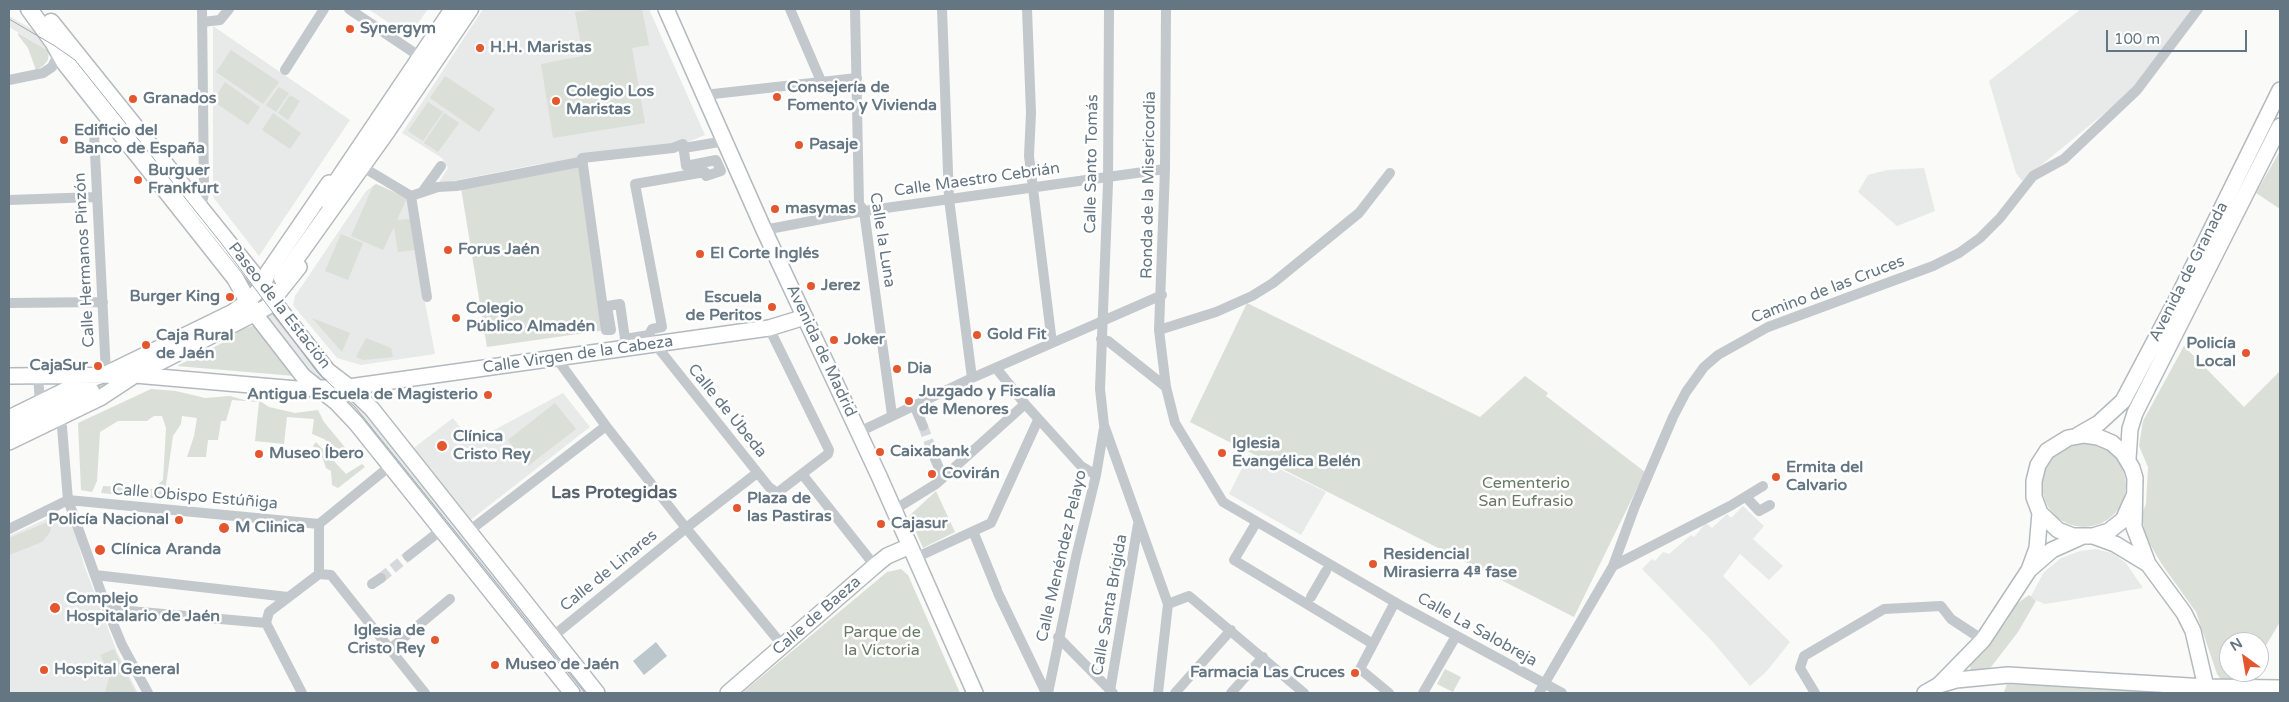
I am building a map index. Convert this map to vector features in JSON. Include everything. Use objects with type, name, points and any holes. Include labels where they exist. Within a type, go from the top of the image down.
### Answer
[{"type":"main road","name":"Paseo de la Estación","points":[[29,9],[53,42],[58,53],[109,120],[235,278],[251,308]]},
{"type":"main road","name":"Paseo de la Estación","points":[[40,9],[201,208],[274,302]]},
{"type":"main road","points":[[427,61],[453,9]]},
{"type":"main road","points":[[280,276],[427,61],[470,9]]},
{"type":"main road","points":[[9,424],[89,388],[9,432]]},
{"type":"street","points":[[201,208],[204,193],[202,9]]},
{"type":"street","points":[[202,22],[220,20],[229,9]]},
{"type":"street","points":[[285,70],[324,9]]},
{"type":"street","points":[[350,9],[427,61]]},
{"type":"street","name":"Avenida de Madrid","points":[[666,9],[764,230],[894,510],[974,693]]},
{"type":"street","points":[[790,9],[821,81]]},
{"type":"street","name":"Calle la Luna","points":[[855,9],[859,204],[864,211],[892,415]]},
{"type":"street","points":[[942,9],[949,199],[972,378]]},
{"type":"street","points":[[1027,9],[1031,113],[1029,156],[1052,343]]},
{"type":"street","name":"Calle Santo Tomás","points":[[1104,425],[1100,389],[1108,176],[1109,9]]},
{"type":"street","name":"Ronda de la Misericordia","points":[[1166,9],[1165,169],[1162,295],[1159,330],[1166,387],[1175,423],[1222,502],[1256,522]]},
{"type":"street","name":"Camino de las Cruces","points":[[1539,693],[1613,566],[1635,506],[1673,417],[1686,392],[1704,367],[1718,355],[1768,327],[1933,266],[1959,253],[1973,243],[2000,218],[2033,176],[2064,159],[2137,90],[2198,9]]},
{"type":"street","points":[[9,80],[43,73],[52,67],[58,53]]},
{"type":"street","points":[[704,95],[857,78]]},
{"type":"street","name":"Avenida de Granada","points":[[2076,436],[2099,422],[2123,401],[2179,295],[2280,90]]},
{"type":"street","name":"Calle Hermanos Pinzón","points":[[106,374],[94,133],[109,120]]},
{"type":"street","name":"Avenida de Granada","points":[[2128,459],[2130,429],[2135,413],[2280,126]]},
{"type":"street","points":[[684,148],[725,141]]},
{"type":"street","points":[[683,144],[684,148],[686,166],[716,160],[721,170],[706,176],[705,172],[635,184],[662,327],[652,329],[650,336],[625,339],[620,304],[607,306],[611,330],[606,330],[582,158],[673,148],[683,144]]},
{"type":"street","points":[[355,168],[411,196],[423,191],[580,162]]},
{"type":"street","points":[[423,191],[441,166]]},
{"type":"street","points":[[9,442],[100,398],[135,375],[251,308],[268,272],[331,179],[355,168]]},
{"type":"street","points":[[9,418],[80,383],[106,374],[233,312],[274,302],[353,191],[355,168]]},
{"type":"street","name":"Calle Maestro Cebrián","points":[[764,230],[864,211],[1165,169]]},
{"type":"street","points":[[1159,330],[1216,312],[1252,296],[1273,283],[1359,213],[1390,173]]},
{"type":"street","points":[[411,196],[427,297]]},
{"type":"street","points":[[9,200],[96,197]]},
{"type":"street","points":[[858,432],[914,404],[1102,319],[1162,295]]},
{"type":"street","points":[[9,303],[102,302]]},
{"type":"street","name":"Paseo de la Estación","points":[[274,302],[328,371],[350,387],[372,409],[596,693]]},
{"type":"street","name":"Paseo de la Estación","points":[[251,308],[303,376],[337,403],[356,423],[440,531],[572,693]]},
{"type":"street","name":"Calle Virgen de la Cabeza","points":[[9,376],[106,374],[297,389],[350,387],[769,328],[805,317]]},
{"type":"street","points":[[769,328],[828,448],[828,454],[802,474],[875,566]]},
{"type":"street","points":[[1101,338],[1108,341],[1166,387]]},
{"type":"street","name":"Calle de Úbeda","points":[[655,344],[769,487],[777,493],[802,474]]},
{"type":"street","points":[[557,358],[606,426],[686,528],[783,646]]},
{"type":"street","points":[[1148,373],[1163,362]]},
{"type":"street","points":[[996,368],[1038,420],[1081,466],[1096,475]]},
{"type":"street","points":[[38,376],[40,403]]},
{"type":"street","points":[[914,404],[923,426]]},
{"type":"street","points":[[894,510],[943,477],[1025,404]]},
{"type":"street","points":[[57,419],[62,427],[68,500],[107,609],[122,645],[148,693]]},
{"type":"street","points":[[912,552],[991,523],[1038,420]]},
{"type":"street","points":[[1104,425],[1168,604],[1158,693]]},
{"type":"street","name":"Calle Menéndez Pelayo","points":[[1047,693],[1058,637],[1096,475],[1104,425]]},
{"type":"street","points":[[469,531],[606,426]]},
{"type":"street","points":[[1939,685],[1983,640],[2029,570],[2037,548],[2040,513],[2033,489],[2038,465],[2054,446],[2076,436],[2091,436],[2106,440],[2118,448],[2128,459],[2135,478],[2134,527],[2148,564],[2184,613],[2193,631],[2206,687]]},
{"type":"street","points":[[935,459],[943,477]]},
{"type":"street","points":[[319,574],[319,524],[390,466]]},
{"type":"street","name":"Calle de Linares","points":[[552,637],[686,528],[758,473]]},
{"type":"street","points":[[1613,566],[1746,497],[1762,486]]},
{"type":"street","points":[[2029,570],[2052,550],[2116,526],[2128,512],[2134,496]]},
{"type":"street","points":[[1746,497],[1759,511],[1770,505]]},
{"type":"street","points":[[9,529],[68,500]]},
{"type":"street","name":"Calle Obispo Estúñiga","points":[[68,500],[319,524]]},
{"type":"street","points":[[2040,513],[2058,530],[2116,544],[2148,564]]},
{"type":"street","points":[[1256,522],[1234,560],[1373,644]]},
{"type":"street","name":"Calle La Salobreja","points":[[1256,522],[1395,602],[1562,693]]},
{"type":"street","name":"Calle Santa Brígida","points":[[1110,693],[1138,524]]},
{"type":"street","points":[[408,556],[440,531]]},
{"type":"street","points":[[975,536],[998,591],[1047,693]]},
{"type":"street","name":"Calle de Baeza","points":[[728,693],[887,556],[912,552]]},
{"type":"street","points":[[1311,597],[1326,570]]},
{"type":"street","points":[[302,693],[266,623],[269,612],[319,574],[330,575],[425,693]]},
{"type":"street","points":[[94,575],[288,597]]},
{"type":"street","points":[[1168,604],[1189,596],[1304,693]]},
{"type":"street","points":[[390,649],[450,599]]},
{"type":"street","points":[[1389,693],[1360,669],[1395,602]]},
{"type":"street","points":[[1814,693],[1800,668],[1804,656],[1884,609],[1941,606],[1951,619],[1983,640]]},
{"type":"street","points":[[107,609],[266,623]]},
{"type":"street","points":[[1175,693],[1231,630]]},
{"type":"street","points":[[1423,693],[1456,636]]},
{"type":"street","points":[[1058,637],[1110,693]]},
{"type":"street","points":[[1052,666],[1061,658],[1074,655]]},
{"type":"street","points":[[1230,693],[1263,657]]},
{"type":"street","points":[[1925,693],[1939,685],[1956,680],[2008,675],[2206,687],[2280,688]]},
{"type":"shaded area","points":[[368,9],[428,9],[409,36]]},
{"type":"shaded area","name":"Colegio Los Maristas","points":[[483,9],[649,9],[705,135],[673,148],[534,165],[438,184],[448,168],[442,158],[402,133]]},
{"type":"shaded area","points":[[2081,9],[2192,9],[2135,88],[2022,181],[2016,173],[1989,81]]},
{"type":"shaded area","points":[[9,16],[65,48],[331,381],[357,404],[590,693],[576,693],[317,384],[49,51],[9,27]]},
{"type":"shaded area","points":[[213,26],[350,120],[259,256],[213,197]]},
{"type":"shaded area","points":[[1924,168],[1935,211],[1897,226],[1858,192],[1868,175],[1887,170]]},
{"type":"shaded area","points":[[376,184],[407,198],[435,354],[361,365],[337,358],[293,305],[295,296],[366,191]]},
{"type":"shaded area","points":[[563,393],[590,427],[468,522],[411,450],[453,418],[472,442]]},
{"type":"shaded area","points":[[1249,454],[1326,492],[1301,535],[1229,494]]},
{"type":"shaded area","points":[[1743,506],[1764,526],[1753,539],[1783,566],[1769,580],[1740,554],[1723,576],[1790,642],[1767,671],[1750,686],[1712,641],[1642,569],[1652,559],[1655,561],[1663,552],[1669,554],[1691,535],[1694,537],[1706,523],[1712,528],[1727,514],[1731,518]]},
{"type":"shaded area","name":"Complejo Hospitalario de Jaén","points":[[55,515],[72,520],[84,565],[117,652],[138,693],[9,693],[9,536]]},
{"type":"shaded area","points":[[2096,549],[2112,553],[2126,563],[2143,588],[2045,604],[2030,598],[2044,572],[2061,558],[2080,551]]},
{"type":"shaded area","points":[[656,642],[667,656],[644,675],[633,661]]},
{"type":"green space","points":[[597,9],[642,9],[649,45],[632,48],[645,123],[553,138],[541,64],[583,56],[575,12]]},
{"type":"green space","points":[[18,33],[49,51],[48,60],[43,66],[36,70],[28,48]]},
{"type":"green space","points":[[231,50],[279,82],[263,104],[216,72]]},
{"type":"green space","points":[[445,76],[495,109],[479,132],[430,98]]},
{"type":"green space","points":[[225,82],[260,107],[248,125],[213,101]]},
{"type":"green space","points":[[279,87],[289,93],[276,112],[266,105]]},
{"type":"green space","points":[[290,95],[300,101],[288,120],[278,113]]},
{"type":"green space","points":[[428,102],[443,112],[423,141],[408,131]]},
{"type":"green space","points":[[273,113],[301,133],[290,149],[262,130]]},
{"type":"green space","points":[[444,113],[459,123],[438,152],[424,143]]},
{"type":"green space","points":[[2280,151],[2280,209],[2256,193]]},
{"type":"green space","points":[[583,166],[606,330],[487,347],[461,188]]},
{"type":"green space","points":[[376,184],[407,198],[397,220],[411,219],[415,250],[398,252],[394,227],[383,250],[351,236],[373,186]]},
{"type":"green space","points":[[341,234],[363,243],[348,280],[325,271]]},
{"type":"green space","name":"Cementerio San Eufrasio","points":[[1247,303],[1480,417],[1525,376],[1548,393],[1546,396],[1645,472],[1574,617],[1190,422]]},
{"type":"green space","points":[[312,318],[350,333],[342,352]]},
{"type":"green space","points":[[255,325],[294,376],[177,366],[234,337],[237,331]]},
{"type":"green space","points":[[366,338],[391,348],[393,357],[363,360],[356,357]]},
{"type":"green space","points":[[2184,346],[2244,407],[2280,371],[2280,622],[2269,640],[2269,632],[2219,632],[2219,677],[2196,612],[2163,566],[2144,530],[2142,514],[2146,504],[2148,467],[2139,446],[2143,421]]},
{"type":"green space","points":[[151,389],[176,391],[205,398],[230,396],[244,400],[260,401],[269,407],[295,413],[318,410],[324,422],[353,457],[351,460],[324,439],[312,434],[314,419],[287,417],[284,444],[255,441],[259,402],[232,400],[226,421],[221,421],[218,440],[208,440],[206,457],[187,457],[194,436],[197,418],[182,416],[181,424],[173,436],[164,499],[101,493],[103,486],[153,489],[163,480],[166,428],[162,416],[154,416],[147,421],[118,421],[100,432],[97,481],[92,492],[81,490],[78,423]]},
{"type":"green space","points":[[555,403],[576,429],[528,466],[508,440]]},
{"type":"green space","points":[[316,442],[346,474],[362,464],[365,467],[338,488],[332,485],[331,471],[326,468],[323,459],[313,446]]},
{"type":"green space","points":[[2084,443],[2100,446],[2119,462],[2123,469],[2126,485],[2123,501],[2107,520],[2100,524],[2084,527],[2068,524],[2049,508],[2045,501],[2042,485],[2045,469],[2061,450],[2068,446]]},
{"type":"green space","points":[[936,491],[955,532],[923,548],[909,516]]},
{"type":"green space","points":[[53,520],[50,532],[42,542],[9,555],[9,538]]},
{"type":"green space","name":"Parque de la Victoria","points":[[901,569],[908,575],[960,693],[742,693],[887,572]]},
{"type":"green space","points":[[2029,595],[2036,601],[2018,632],[1991,667],[1980,675],[1971,674],[1970,665],[1972,661],[2006,622],[2015,605]]},
{"type":"green space","points":[[114,649],[136,693],[105,693],[110,674],[100,655]]},
{"type":"green space","points":[[1445,669],[1461,677],[1453,692],[1437,684]]},
{"type":"green space","points":[[2007,684],[2167,693],[2001,693],[2004,692]]},
{"type":"tunnel","points":[[91,391],[125,374]]},
{"type":"tunnel","points":[[923,426],[935,459]]},
{"type":"tunnel","points":[[381,578],[408,556]]},
{"type":"tram line","points":[[9,19],[75,60],[221,243],[318,373],[355,407],[585,693]]},
{"type":"place","name":"Synergym","points":[[350,29]]},
{"type":"place","name":"H.H. Maristas","points":[[480,48]]},
{"type":"place","name":"Consejería de Fomento y Vivienda","points":[[777,97]]},
{"type":"place","name":"Granados","points":[[133,99]]},
{"type":"place","name":"Colegio Los Maristas","points":[[556,101]]},
{"type":"place","name":"Edificio del Banco de España","points":[[64,140]]},
{"type":"place","name":"Pasaje","points":[[799,145]]},
{"type":"place","name":"Burguer Frankfurt","points":[[138,180]]},
{"type":"place","name":"masymas","points":[[775,209]]},
{"type":"place","name":"Forus Jaén","points":[[448,250]]},
{"type":"place","name":"El Corte Inglés","points":[[700,254]]},
{"type":"place","name":"Jerez","points":[[811,286]]},
{"type":"place","name":"Burger King","points":[[230,297]]},
{"type":"place","name":"Escuela de Peritos","points":[[772,307]]},
{"type":"place","name":"Colegio Público Almadén","points":[[456,318]]},
{"type":"place","name":"Gold Fit","points":[[977,335]]},
{"type":"place","name":"Joker","points":[[834,340]]},
{"type":"place","name":"Caja Rural de Jaén","points":[[146,345]]},
{"type":"place","name":"Policía Local","points":[[2246,353]]},
{"type":"place","name":"CajaSur","points":[[98,366]]},
{"type":"place","name":"Dia","points":[[897,369]]},
{"type":"place","name":"Antigua Escuela de Magisterio","points":[[488,395]]},
{"type":"place","name":"Juzgado y Fiscalía de Menores","points":[[909,401]]},
{"type":"place","name":"Clínica Cristo Rey","points":[[442,446]]},
{"type":"place","name":"Caixabank","points":[[880,452]]},
{"type":"place","name":"Iglesia Evangélica Belén","points":[[1222,453]]},
{"type":"place","name":"Museo Íbero","points":[[259,454]]},
{"type":"place","name":"Covirán","points":[[932,474]]},
{"type":"place","name":"Ermita del Calvario","points":[[1776,477]]},
{"type":"place","name":"Plaza de las Pastiras","points":[[737,508]]},
{"type":"place","name":"Policía Nacional","points":[[179,520]]},
{"type":"place","name":"Cajasur","points":[[881,524]]},
{"type":"place","name":"M Clinica","points":[[224,528]]},
{"type":"place","name":"Clínica Aranda","points":[[100,550]]},
{"type":"place","name":"Residencial Mirasierra 4ª fase","points":[[1373,564]]},
{"type":"place","name":"Complejo Hospitalario de Jaén","points":[[55,608]]},
{"type":"place","name":"Iglesia de Cristo Rey","points":[[435,640]]},
{"type":"place","name":"Museo de Jaén","points":[[495,665]]},
{"type":"place","name":"Hospital General","points":[[44,670]]},
{"type":"place","name":"Farmacia Las Cruces","points":[[1355,673]]},
{"type":"district","name":"Las Protegidas","points":[[614,493]]}]
